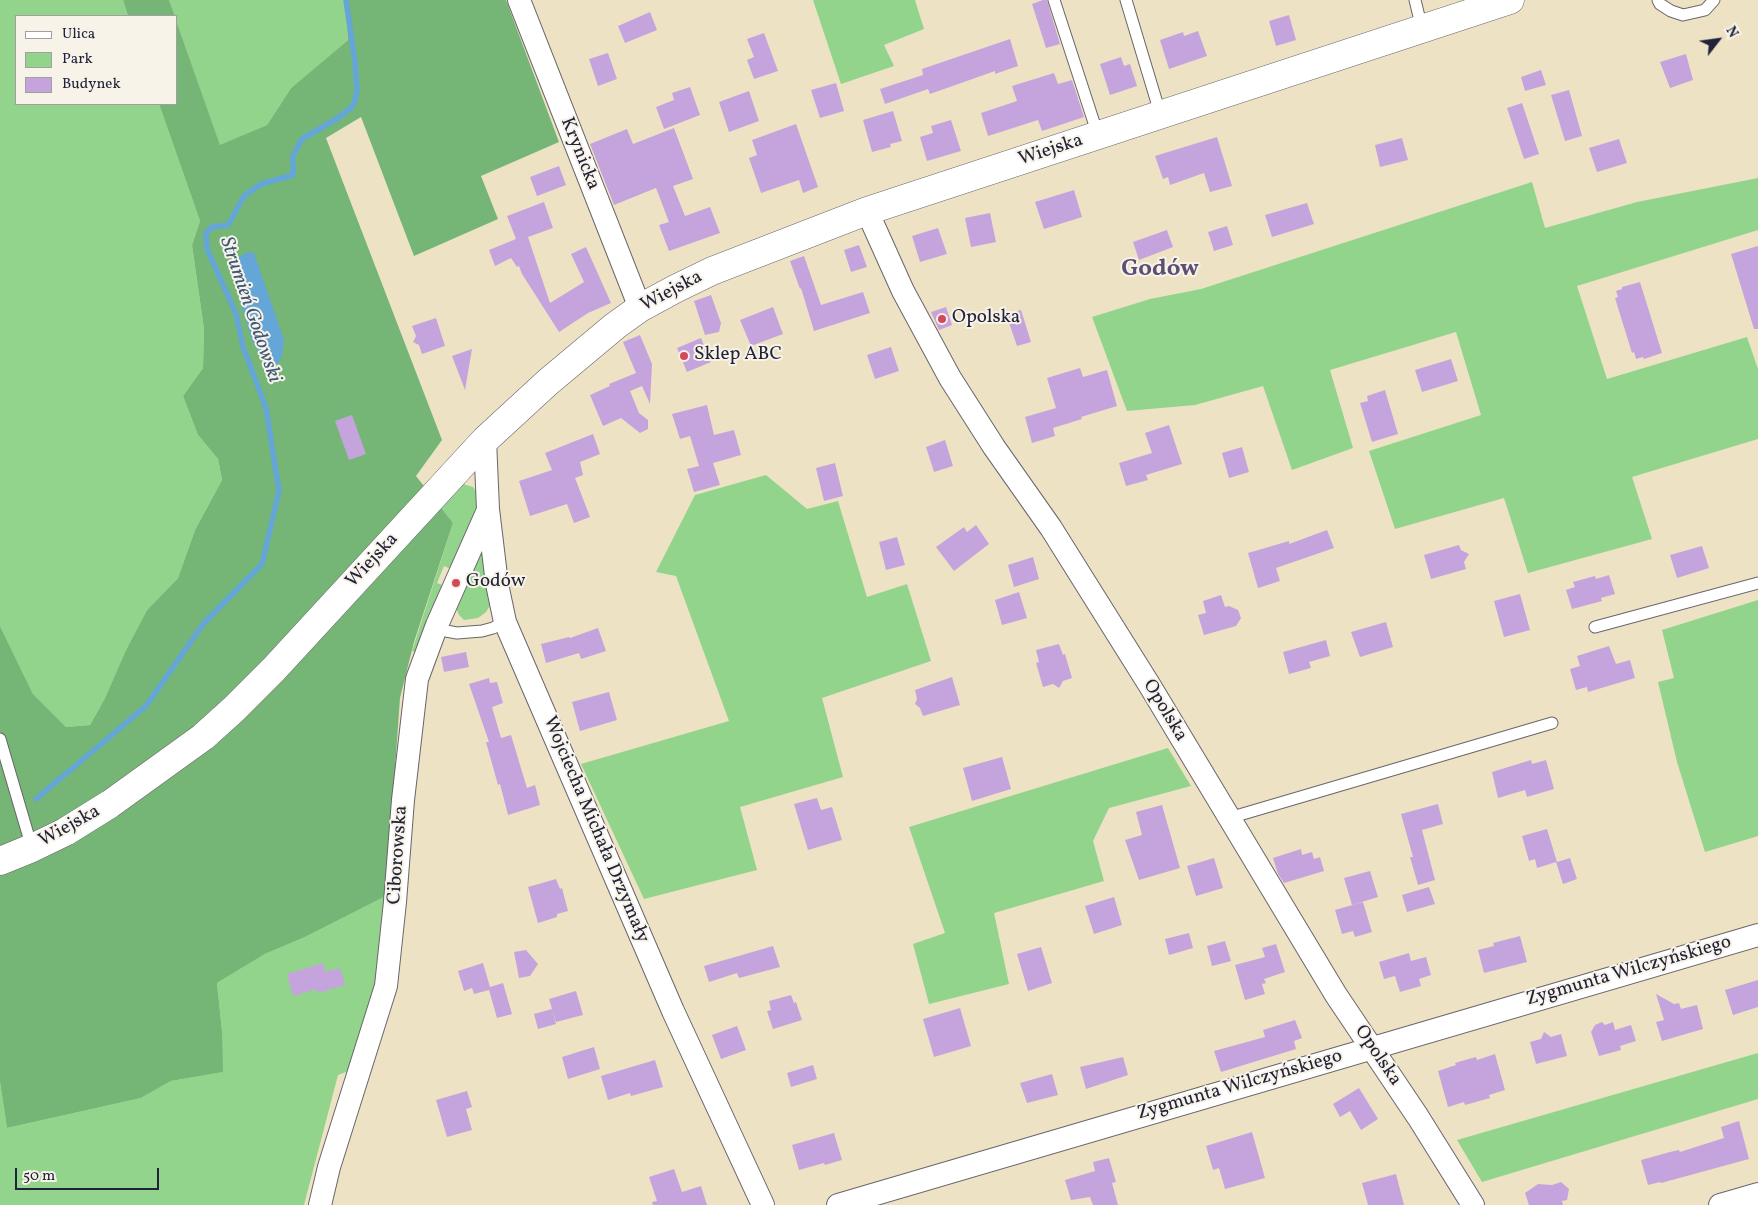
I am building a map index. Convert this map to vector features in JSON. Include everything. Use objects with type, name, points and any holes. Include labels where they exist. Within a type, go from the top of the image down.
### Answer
[{"type":"street","name":"Krynicka","points":[[519,0],[640,308]]},
{"type":"street","name":"Wiejska","points":[[0,861],[65,832],[110,804],[203,738],[234,709],[512,413],[615,326],[640,308],[712,271],[867,211],[1510,0]]},
{"type":"street","name":"Opolska","points":[[867,211],[903,291],[950,378],[994,447],[1051,528],[1331,987],[1418,1117],[1473,1205]]},
{"type":"street","name":"Wojciecha Michała Drzymały","points":[[485,440],[488,509],[497,584],[505,622],[673,1011],[763,1205]]},
{"type":"street","name":"Ciborowska","points":[[320,1205],[329,1167],[386,986],[396,902],[403,800],[417,679],[437,625],[488,509]]},
{"type":"street","name":"Zygmunta Wilczyńskiego","points":[[838,1205],[1758,935]]},
{"type":"street","points":[[1720,1205],[1758,1194]]},
{"type":"lane","points":[[1054,0],[1098,135]]},
{"type":"lane","points":[[1126,0],[1162,114]]},
{"type":"lane","points":[[1415,0],[1422,29]]},
{"type":"lane","points":[[1658,0],[1660,4],[1671,11],[1683,15],[1705,10],[1714,0]]},
{"type":"lane","points":[[1595,627],[1758,583]]},
{"type":"lane","points":[[437,625],[446,631],[457,633],[482,631],[505,622]]},
{"type":"lane","points":[[1229,818],[1552,723]]},
{"type":"lane","points":[[0,739],[32,848]]},
{"type":"green space","points":[[0,0],[123,0],[128,15],[15,15],[15,105],[159,105],[200,221],[192,245],[204,329],[203,368],[183,396],[198,435],[218,459],[222,480],[195,530],[178,578],[147,610],[90,725],[66,727],[33,694],[0,626]]},
{"type":"green space","points":[[123,0],[169,0],[175,15],[128,15]]},
{"type":"green space","points":[[169,0],[345,0],[348,40],[291,88],[267,125],[220,146],[178,26],[178,15],[175,15]]},
{"type":"green space","points":[[345,0],[506,0],[559,142],[481,176],[498,219],[414,256],[361,117],[326,138],[442,440],[416,476],[453,523],[414,642],[400,698],[386,896],[305,937],[265,954],[217,983],[222,1031],[223,1072],[171,1081],[141,1098],[7,1128],[0,1082],[0,626],[33,694],[66,727],[90,725],[147,610],[178,578],[195,530],[222,480],[218,459],[198,435],[183,396],[203,368],[204,329],[192,245],[200,221],[159,105],[178,105],[178,26],[220,145],[267,125],[291,88],[348,40]]},
{"type":"green space","points":[[813,0],[915,0],[924,29],[884,45],[894,66],[841,84]]},
{"type":"green space","points":[[1758,178],[1758,230],[1577,286],[1607,379],[1747,337],[1758,369],[1758,439],[1632,477],[1652,539],[1528,573],[1504,498],[1395,529],[1369,451],[1481,415],[1456,332],[1330,370],[1353,448],[1292,470],[1263,386],[1195,405],[1127,411],[1092,317],[1150,299],[1201,289],[1532,182],[1545,228],[1637,202]]},
{"type":"green space","points":[[766,475],[807,509],[838,501],[867,597],[907,584],[931,661],[822,698],[843,777],[740,807],[757,870],[644,899],[581,764],[729,721],[676,576],[656,572],[695,495]]},
{"type":"green space","points":[[460,483],[473,487],[478,495],[479,502],[451,569],[444,566],[437,583],[445,586],[416,652],[412,651],[453,523],[436,502]]},
{"type":"green space","points":[[482,543],[492,598],[486,612],[478,618],[464,620],[456,608]]},
{"type":"green space","points":[[1758,600],[1758,836],[1705,852],[1677,762],[1658,682],[1674,678],[1662,630]]},
{"type":"green space","points":[[1168,748],[1191,786],[1109,808],[1093,841],[1104,881],[994,913],[1009,984],[929,1004],[913,944],[945,933],[909,827]]},
{"type":"green space","points":[[386,896],[378,977],[354,1069],[338,1075],[304,1205],[0,1205],[0,1082],[7,1128],[141,1098],[171,1081],[222,1072],[222,1031],[217,983],[265,954],[305,937]]},
{"type":"green space","points":[[1758,1053],[1758,1099],[1482,1182],[1457,1140]]},
{"type":"water","points":[[249,252],[254,253],[284,340],[281,360],[273,366],[263,359],[252,340],[240,301],[235,269],[240,256]]},
{"type":"building","points":[[1047,0],[1060,44],[1046,48],[1032,4]]},
{"type":"building","points":[[650,12],[657,30],[625,43],[618,26]]},
{"type":"building","points":[[1289,15],[1296,40],[1276,46],[1269,21]]},
{"type":"building","points":[[1198,31],[1207,56],[1169,69],[1160,40],[1183,32],[1184,36]]},
{"type":"building","points":[[764,33],[778,71],[754,79],[747,60],[754,57],[747,39]]},
{"type":"building","points":[[1010,39],[1018,66],[995,74],[995,71],[930,94],[928,89],[885,104],[880,89],[923,75],[922,69]]},
{"type":"building","points":[[608,53],[617,79],[598,86],[589,59]]},
{"type":"building","points":[[1686,54],[1693,80],[1670,88],[1660,62]]},
{"type":"building","points":[[1121,57],[1124,66],[1130,64],[1137,86],[1110,95],[1100,64]]},
{"type":"building","points":[[1541,70],[1546,85],[1525,91],[1521,77]]},
{"type":"building","points":[[1054,73],[1058,84],[1072,80],[1084,117],[1042,131],[1038,120],[988,136],[981,113],[1017,101],[1012,86]]},
{"type":"building","points":[[836,83],[844,111],[820,118],[811,90]]},
{"type":"building","points":[[690,87],[700,115],[664,129],[656,107],[674,100],[672,93]]},
{"type":"building","points":[[1569,90],[1582,136],[1565,141],[1551,95]]},
{"type":"building","points":[[749,91],[759,121],[729,132],[719,102]]},
{"type":"building","points":[[1522,103],[1539,154],[1524,159],[1507,108]]},
{"type":"building","points":[[893,111],[902,141],[890,144],[891,147],[872,152],[863,120]]},
{"type":"building","points":[[951,120],[961,151],[927,161],[920,137],[933,133],[931,126]]},
{"type":"building","points":[[796,124],[818,187],[803,193],[799,180],[761,193],[749,158],[757,155],[752,140]]},
{"type":"building","points":[[674,128],[693,179],[673,186],[685,216],[710,207],[720,233],[669,251],[659,225],[669,222],[656,188],[614,205],[590,144],[627,129],[633,144]]},
{"type":"building","points":[[1217,137],[1232,186],[1210,192],[1204,173],[1170,185],[1168,177],[1163,179],[1155,156]]},
{"type":"building","points":[[1402,138],[1408,160],[1380,167],[1375,145]]},
{"type":"building","points":[[1619,139],[1627,163],[1597,172],[1589,148]]},
{"type":"building","points":[[559,166],[566,185],[537,196],[530,177]]},
{"type":"building","points":[[1074,190],[1082,217],[1044,229],[1035,202]]},
{"type":"building","points":[[544,202],[553,228],[528,237],[550,303],[584,282],[571,254],[586,247],[611,303],[588,313],[559,332],[522,274],[519,266],[517,267],[511,258],[495,266],[489,250],[516,239],[507,216]]},
{"type":"building","points":[[1307,203],[1314,224],[1272,237],[1265,215]]},
{"type":"building","points":[[990,213],[996,242],[971,247],[965,218]]},
{"type":"building","points":[[1227,226],[1233,245],[1214,251],[1208,232]]},
{"type":"building","points":[[938,228],[947,254],[920,262],[912,236]]},
{"type":"building","points":[[1167,230],[1173,247],[1139,260],[1133,242]]},
{"type":"building","points":[[859,245],[867,267],[851,272],[844,250]]},
{"type":"building","points":[[1758,246],[1758,329],[1754,329],[1731,254]]},
{"type":"building","points":[[804,256],[821,305],[863,292],[870,313],[814,331],[801,288],[790,261]]},
{"type":"building","points":[[1640,282],[1662,353],[1644,359],[1643,357],[1636,359],[1634,352],[1632,353],[1615,298],[1618,297],[1616,291],[1622,289],[1622,287]]},
{"type":"building","points":[[711,295],[721,323],[719,332],[705,335],[694,301]]},
{"type":"building","points":[[773,307],[783,334],[751,346],[740,320]]},
{"type":"building","name":"Opolska","points":[[946,307],[952,325],[939,330],[931,312]]},
{"type":"building","points":[[1021,310],[1031,342],[1017,346],[1006,314]]},
{"type":"building","points":[[436,318],[445,346],[422,354],[419,345],[413,342],[416,336],[412,326]]},
{"type":"building","points":[[640,335],[652,364],[650,404],[642,386],[630,391],[639,413],[648,420],[648,429],[640,433],[621,418],[603,426],[590,395],[610,386],[609,384],[636,373],[623,342]]},
{"type":"building","points":[[701,338],[711,362],[687,372],[677,348]]},
{"type":"building","points":[[891,347],[899,371],[875,379],[867,355]]},
{"type":"building","points":[[472,349],[465,390],[452,356]]},
{"type":"building","points":[[1451,359],[1458,381],[1422,392],[1415,370]]},
{"type":"building","points":[[1080,368],[1083,377],[1107,370],[1117,406],[1053,428],[1055,436],[1032,443],[1025,417],[1056,408],[1047,378]]},
{"type":"building","points":[[1385,390],[1398,434],[1372,442],[1360,403],[1368,401],[1367,396]]},
{"type":"building","points":[[707,405],[714,435],[734,430],[741,455],[713,463],[720,485],[694,492],[687,469],[699,466],[690,436],[680,439],[672,414]]},
{"type":"building","points":[[352,415],[366,454],[349,460],[335,421]]},
{"type":"building","points":[[1169,425],[1182,464],[1146,475],[1148,480],[1126,486],[1119,463],[1152,453],[1145,433]]},
{"type":"building","points":[[593,434],[600,454],[580,462],[583,475],[575,478],[590,517],[574,523],[567,504],[530,516],[519,481],[552,470],[545,453]]},
{"type":"building","points":[[945,440],[953,466],[934,472],[926,447]]},
{"type":"building","points":[[1242,447],[1249,472],[1229,478],[1222,453]]},
{"type":"building","points":[[835,463],[843,496],[824,501],[816,468]]},
{"type":"building","points":[[976,525],[989,544],[954,571],[936,547],[964,527],[967,532]]},
{"type":"building","points":[[1327,530],[1334,548],[1276,568],[1280,581],[1258,588],[1248,553],[1289,541],[1289,544]]},
{"type":"building","points":[[897,537],[905,565],[886,570],[879,542]]},
{"type":"building","points":[[1459,545],[1461,550],[1469,554],[1464,562],[1466,569],[1431,579],[1424,555]]},
{"type":"building","points":[[1702,546],[1709,568],[1677,578],[1670,555]]},
{"type":"building","points":[[1033,557],[1039,579],[1014,587],[1008,565]]},
{"type":"building","points":[[1609,575],[1615,594],[1601,598],[1602,601],[1572,609],[1566,590],[1575,587],[1573,582],[1595,576],[1596,579]]},
{"type":"building","points":[[1019,592],[1027,618],[1002,625],[995,600]]},
{"type":"building","points":[[1520,594],[1530,630],[1504,637],[1494,601]]},
{"type":"building","points":[[1221,595],[1225,607],[1229,606],[1238,610],[1241,618],[1236,626],[1204,635],[1198,615],[1206,613],[1203,601]]},
{"type":"building","points":[[1386,622],[1393,647],[1360,657],[1351,632]]},
{"type":"building","points":[[598,628],[606,651],[581,659],[579,653],[546,663],[541,644],[570,638]]},
{"type":"building","points":[[1326,640],[1330,656],[1309,662],[1311,668],[1289,674],[1283,652]]},
{"type":"building","points":[[1059,644],[1063,655],[1065,654],[1072,678],[1063,681],[1059,688],[1053,684],[1043,687],[1036,663],[1039,662],[1036,650]]},
{"type":"building","points":[[1609,646],[1616,664],[1630,660],[1635,678],[1588,692],[1587,687],[1576,690],[1570,669],[1580,666],[1577,656]]},
{"type":"building","points":[[466,652],[469,667],[444,672],[441,657]]},
{"type":"building","points":[[952,677],[960,705],[923,716],[920,708],[915,704],[917,699],[915,690]]},
{"type":"building","points":[[489,678],[490,683],[497,682],[503,703],[492,707],[501,738],[511,735],[527,788],[535,785],[540,805],[508,815],[486,742],[489,742],[469,684]]},
{"type":"building","points":[[609,692],[617,720],[580,731],[572,702]]},
{"type":"building","points":[[1002,757],[1011,789],[972,801],[963,768]]},
{"type":"building","points":[[1531,760],[1532,764],[1546,760],[1554,789],[1527,797],[1525,790],[1498,798],[1492,772]]},
{"type":"building","points":[[817,798],[821,810],[832,807],[842,840],[808,850],[794,804]]},
{"type":"building","points":[[1438,804],[1443,824],[1422,830],[1435,880],[1418,885],[1410,857],[1413,857],[1401,814]]},
{"type":"building","points":[[1162,805],[1180,868],[1139,880],[1125,840],[1142,835],[1136,812]]},
{"type":"building","points":[[1547,829],[1557,862],[1570,858],[1577,879],[1563,884],[1556,862],[1537,868],[1535,859],[1529,861],[1522,836]]},
{"type":"building","points":[[1301,849],[1302,855],[1312,852],[1314,859],[1320,857],[1324,871],[1284,883],[1278,874],[1273,858]]},
{"type":"building","points":[[1214,858],[1223,888],[1196,896],[1187,866]]},
{"type":"building","points":[[1370,871],[1378,897],[1352,905],[1344,878]]},
{"type":"building","points":[[556,879],[560,889],[562,888],[568,911],[538,923],[528,887]]},
{"type":"building","points":[[1429,887],[1435,904],[1407,912],[1402,895]]},
{"type":"building","points":[[1114,897],[1122,925],[1094,934],[1085,906]]},
{"type":"building","points":[[1363,902],[1372,932],[1355,937],[1353,931],[1342,934],[1335,910]]},
{"type":"building","points":[[1189,933],[1193,948],[1169,955],[1165,939]]},
{"type":"building","points":[[1520,936],[1527,962],[1484,973],[1478,950],[1494,946],[1493,943]]},
{"type":"building","points":[[1225,941],[1231,961],[1212,966],[1207,946]]},
{"type":"building","points":[[1276,944],[1285,972],[1264,979],[1266,983],[1262,984],[1265,994],[1245,1000],[1235,965],[1265,957],[1262,948]]},
{"type":"building","points":[[773,946],[780,967],[739,978],[737,973],[709,982],[704,966]]},
{"type":"building","points":[[1041,947],[1052,983],[1028,991],[1017,954]]},
{"type":"building","points":[[526,950],[538,964],[530,976],[519,978],[514,952]]},
{"type":"building","points":[[1409,953],[1411,961],[1426,957],[1431,975],[1419,979],[1421,986],[1400,992],[1395,976],[1384,979],[1379,962]]},
{"type":"building","points":[[323,963],[325,972],[340,968],[345,985],[318,993],[316,989],[293,996],[287,974]]},
{"type":"building","points":[[483,963],[490,987],[503,983],[512,1014],[497,1018],[489,990],[474,994],[472,988],[464,991],[458,971]]},
{"type":"building","points":[[1758,980],[1758,1007],[1733,1015],[1725,990]]},
{"type":"building","points":[[576,991],[583,1015],[556,1022],[549,999]]},
{"type":"building","points":[[1656,994],[1674,1004],[1679,1003],[1681,1009],[1697,1005],[1703,1029],[1662,1041],[1656,1022],[1664,1020]]},
{"type":"building","points":[[791,995],[794,1003],[796,1002],[802,1020],[773,1029],[767,1011],[771,1010],[769,1001]]},
{"type":"building","points":[[960,1008],[971,1046],[934,1057],[923,1019]]},
{"type":"building","points":[[552,1009],[556,1024],[538,1029],[534,1014]]},
{"type":"building","points":[[1295,1020],[1302,1038],[1294,1041],[1296,1049],[1221,1072],[1214,1051],[1265,1037],[1263,1030]]},
{"type":"building","points":[[1602,1022],[1605,1025],[1613,1022],[1615,1030],[1631,1025],[1636,1041],[1620,1046],[1621,1050],[1599,1056],[1591,1032],[1595,1025]]},
{"type":"building","points":[[737,1026],[746,1050],[721,1059],[712,1035]]},
{"type":"building","points":[[1544,1032],[1551,1037],[1561,1034],[1567,1056],[1536,1064],[1530,1042],[1541,1039]]},
{"type":"building","points":[[594,1047],[600,1069],[568,1079],[562,1057]]},
{"type":"building","points":[[1495,1054],[1505,1090],[1489,1095],[1490,1098],[1465,1105],[1464,1102],[1448,1107],[1438,1071],[1465,1060],[1476,1057],[1477,1060]]},
{"type":"building","points":[[1123,1057],[1128,1075],[1086,1089],[1080,1067]]},
{"type":"building","points":[[655,1060],[663,1087],[631,1096],[630,1093],[608,1100],[601,1076]]},
{"type":"building","points":[[813,1065],[817,1079],[791,1087],[787,1073]]},
{"type":"building","points":[[1052,1074],[1058,1095],[1027,1103],[1020,1083]]},
{"type":"building","points":[[1359,1088],[1378,1119],[1361,1130],[1350,1111],[1340,1117],[1333,1104]]},
{"type":"building","points":[[467,1091],[472,1107],[466,1109],[472,1130],[447,1137],[436,1100]]},
{"type":"building","points":[[1739,1121],[1749,1159],[1648,1185],[1641,1160],[1679,1150],[1680,1152],[1724,1138],[1721,1127]]},
{"type":"building","points":[[1252,1132],[1265,1178],[1225,1189],[1219,1168],[1213,1170],[1206,1146]]},
{"type":"building","points":[[834,1133],[842,1160],[799,1170],[792,1145]]},
{"type":"building","points":[[1109,1158],[1116,1182],[1112,1183],[1118,1205],[1093,1205],[1090,1197],[1071,1200],[1065,1180],[1095,1171],[1093,1162]]},
{"type":"building","points":[[674,1169],[682,1192],[701,1186],[707,1205],[653,1205],[652,1202],[657,1201],[649,1177]]},
{"type":"building","points":[[1396,1174],[1404,1205],[1368,1205],[1362,1183]]},
{"type":"building","points":[[1561,1182],[1569,1189],[1567,1200],[1562,1201],[1563,1205],[1529,1205],[1525,1193],[1538,1184],[1552,1185]]},
{"type":"waterway","name":"Strumień Godowski","points":[[36,799],[146,706],[204,623],[262,564],[279,491],[266,408],[243,347],[236,314],[207,249],[206,233],[212,227],[228,225],[244,196],[261,184],[293,175],[293,156],[302,139],[338,118],[353,106],[357,92],[355,62],[346,0]]},
{"type":"place","name":"Opolska","points":[[942,319]]},
{"type":"place","name":"Sklep ABC","points":[[684,356]]},
{"type":"place","name":"Godów","points":[[456,583]]},
{"type":"district","name":"Godów","points":[[1160,271]]}]
